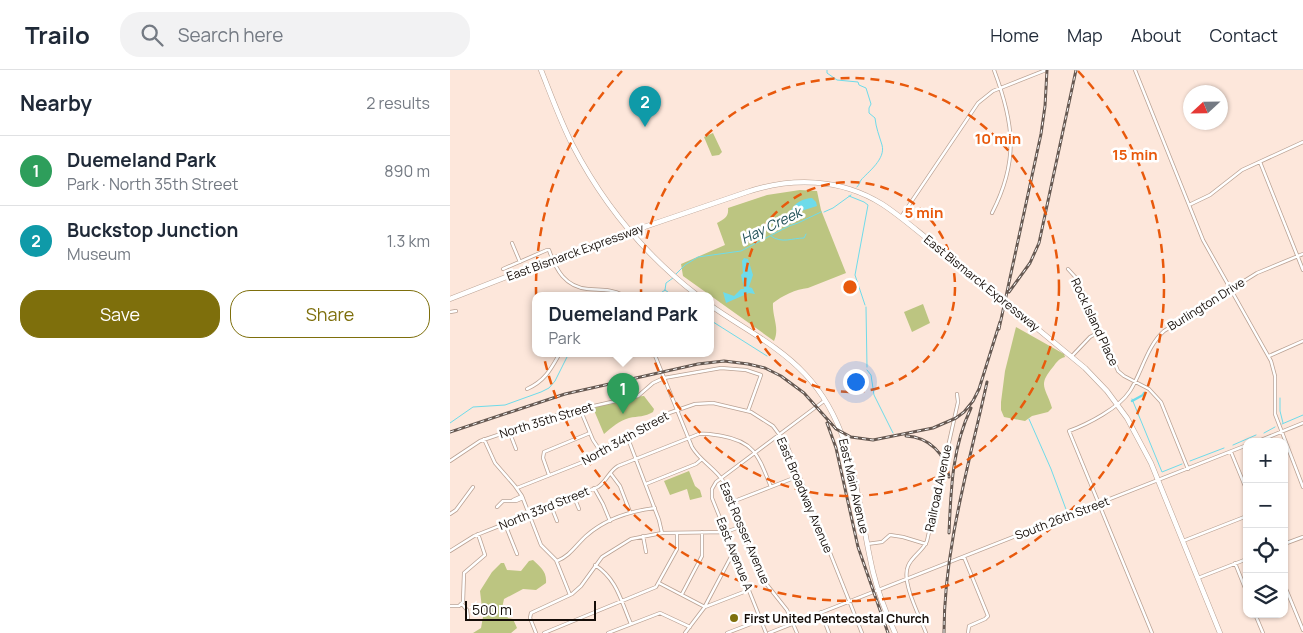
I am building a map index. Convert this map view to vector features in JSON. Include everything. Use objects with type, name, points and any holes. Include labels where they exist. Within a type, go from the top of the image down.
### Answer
[{"type":"main road","points":[[541,70],[572,143],[593,179],[619,217],[665,268],[693,292]]},
{"type":"main road","name":"East Bismarck Expressway","points":[[450,299],[552,259],[759,188],[798,182],[827,184],[854,191],[874,200],[901,218],[999,296],[1072,356],[1094,377],[1117,404],[1138,435],[1220,633]]},
{"type":"main road","points":[[618,236],[624,228],[619,217]]},
{"type":"main road","name":"East Main Avenue","points":[[714,308],[786,356],[806,375],[826,400],[837,420],[847,447],[878,590],[895,633]]},
{"type":"street","points":[[992,213],[1006,181],[1011,147],[1009,119],[994,70]]},
{"type":"street","points":[[901,218],[975,106],[986,96],[1001,88],[1046,70]]},
{"type":"street","points":[[1135,70],[1203,240],[1269,356],[1275,376],[1275,413],[1303,487]]},
{"type":"street","points":[[1189,205],[1210,195],[1240,170],[1303,142]]},
{"type":"street","points":[[1260,162],[1303,270]]},
{"type":"street","points":[[512,243],[520,262]]},
{"type":"street","points":[[503,269],[545,250],[549,250],[561,276],[573,285],[584,289],[612,290],[616,292]]},
{"type":"street","name":"Burlington Drive","points":[[1099,504],[1069,431],[1093,421],[1117,404],[1128,393],[1153,344],[1161,333],[1258,272],[1303,254]]},
{"type":"street","name":"Rock Island Place","points":[[1068,270],[1078,280],[1118,371],[1149,389],[1161,402],[1188,468]]},
{"type":"street","points":[[450,312],[456,311]]},
{"type":"street","points":[[1072,356],[1089,338],[1101,331]]},
{"type":"street","points":[[1269,356],[1303,341]]},
{"type":"street","points":[[527,389],[546,377],[558,357]]},
{"type":"street","name":"East Rosser Avenue","points":[[656,357],[694,450],[722,478],[764,582],[786,608],[797,633]]},
{"type":"street","name":"North 35th Street","points":[[450,462],[474,444],[509,430],[580,409],[638,396],[652,384],[664,378],[721,368],[742,369],[761,375],[748,410]]},
{"type":"street","name":"Railroad Avenue","points":[[906,579],[909,564],[926,544],[958,402],[957,394]]},
{"type":"street","points":[[722,478],[826,400]]},
{"type":"street","name":"East Broadway Avenue","points":[[677,410],[706,403],[748,410],[767,421],[780,434],[788,447],[862,633]]},
{"type":"street","points":[[580,409],[594,442],[601,452]]},
{"type":"street","name":"North 34th Street","points":[[516,488],[590,459],[613,442],[654,424],[677,410]]},
{"type":"street","points":[[1266,438],[1303,423]]},
{"type":"street","points":[[509,430],[516,449]]},
{"type":"street","points":[[549,475],[542,458],[544,452],[590,433]]},
{"type":"street","name":"North 33rd Street","points":[[450,551],[478,534],[594,488],[604,483],[616,467],[688,438],[705,434],[734,438],[744,442],[756,452]]},
{"type":"street","points":[[626,436],[661,524],[662,533]]},
{"type":"street","points":[[484,439],[495,463],[522,497],[541,545],[557,561],[570,595]]},
{"type":"street","name":"South 26th Street","points":[[768,633],[1243,448]]},
{"type":"street","points":[[756,452],[771,487]]},
{"type":"street","points":[[1231,452],[1244,483]]},
{"type":"street","points":[[646,484],[698,464],[702,459]]},
{"type":"street","points":[[610,473],[621,489],[630,512]]},
{"type":"street","points":[[732,502],[799,476]]},
{"type":"street","name":"East Avenue A","points":[[722,478],[714,485],[711,494],[761,620],[768,633]]},
{"type":"street","points":[[450,514],[456,510],[473,487]]},
{"type":"street","points":[[594,488],[604,505],[610,521]]},
{"type":"street","points":[[574,496],[579,509]]},
{"type":"street","points":[[498,508],[503,501],[516,501],[522,497]]},
{"type":"street","points":[[1099,504],[1152,633]]},
{"type":"street","points":[[551,505],[557,521]]},
{"type":"street","points":[[557,561],[567,556],[591,532],[610,521],[630,512],[655,508]]},
{"type":"street","points":[[1183,541],[1243,518]]},
{"type":"street","points":[[504,524],[517,554]]},
{"type":"street","points":[[536,633],[530,614],[570,595],[581,586],[595,564],[605,554],[624,542],[662,533],[726,532],[742,526]]},
{"type":"street","points":[[682,594],[702,556],[702,532]]},
{"type":"street","points":[[544,633],[654,588],[676,549],[677,533]]},
{"type":"street","points":[[462,604],[464,600],[464,574],[485,556],[478,534]]},
{"type":"street","points":[[867,544],[880,543],[890,535],[926,544]]},
{"type":"street","points":[[643,536],[646,552]]},
{"type":"street","points":[[1288,543],[1303,537]]},
{"type":"street","points":[[685,633],[705,607],[734,552]]},
{"type":"street","points":[[964,556],[988,617],[970,625],[968,633]]},
{"type":"street","points":[[1198,578],[1243,560]]},
{"type":"street","points":[[1235,563],[1243,583]]},
{"type":"street","points":[[595,564],[611,578],[631,624]]},
{"type":"street","points":[[906,579],[926,633]]},
{"type":"street","points":[[659,582],[705,607]]},
{"type":"street","points":[[705,607],[749,590]]},
{"type":"street","points":[[1288,594],[1303,630]]},
{"type":"street","points":[[450,606],[462,604]]},
{"type":"street","points":[[462,604],[467,610],[468,618]]},
{"type":"street","points":[[821,612],[829,633]]},
{"type":"street","points":[[610,633],[661,613],[690,627]]},
{"type":"street","points":[[1257,618],[1263,633]]},
{"type":"street","points":[[727,633],[761,620]]},
{"type":"green space","points":[[713,133],[722,152],[719,155],[712,156],[704,137]]},
{"type":"green space","points":[[800,190],[817,191],[821,210],[846,273],[808,288],[789,293],[773,303],[776,327],[774,341],[714,298],[714,292],[705,292],[683,276],[681,264],[725,245],[717,223],[727,216],[728,208],[767,195]]},
{"type":"green space","points":[[923,304],[930,323],[912,332],[904,312]]},
{"type":"green space","points":[[1016,327],[1064,354],[1065,357],[1057,362],[1045,378],[1044,387],[1052,408],[1048,412],[1032,416],[1025,421],[1004,417],[1001,410],[1005,371]]},
{"type":"green space","points":[[644,396],[654,409],[653,412],[644,416],[625,419],[604,434],[593,408],[631,397]]},
{"type":"green space","points":[[689,471],[702,497],[690,500],[687,489],[670,495],[664,481]]},
{"type":"green space","points":[[533,560],[544,572],[546,583],[536,590],[523,589],[504,599],[502,608],[508,618],[513,619],[517,628],[511,633],[473,633],[481,628],[483,617],[480,591],[492,572],[501,563],[504,563],[507,570],[521,571],[529,561]]},
{"type":"water","points":[[812,198],[817,206],[795,215],[791,211],[800,202]]},
{"type":"water","points":[[744,258],[748,259],[753,275],[749,287],[752,288],[755,294],[749,293],[726,303],[723,292],[734,296],[741,289],[744,289],[741,275],[743,273],[742,261]]},
{"type":"waterway","name":"Hay Creek","points":[[827,70],[827,73],[837,80],[858,82],[859,85],[866,88],[871,104],[869,113],[875,118],[882,145],[883,150],[879,160],[857,187]]},
{"type":"waterway","name":"Hay Creek","points":[[824,212],[851,195]]},
{"type":"waterway","points":[[849,196],[868,205],[855,275],[865,305]]},
{"type":"waterway","name":"Hay Creek","points":[[676,274],[685,265],[698,257],[741,251],[821,212]]},
{"type":"waterway","points":[[771,236],[779,240],[787,240],[804,238],[806,234]]},
{"type":"waterway","name":"Hay Creek","points":[[662,292],[665,290],[666,283],[673,278]]},
{"type":"waterway","points":[[866,307],[867,367]]},
{"type":"waterway","points":[[714,323],[767,356]]},
{"type":"waterway","name":"Hay Creek","points":[[450,423],[473,407],[505,405],[549,388],[555,381],[567,357]]},
{"type":"waterway","points":[[867,370],[871,375],[874,395],[893,433]]},
{"type":"waterway","points":[[1132,401],[1144,393]]},
{"type":"waterway","points":[[1280,398],[1280,411],[1283,423]]},
{"type":"waterway","points":[[1132,399],[1162,472],[1182,464]]},
{"type":"waterway","points":[[1282,424],[1303,415]]},
{"type":"waterway","points":[[1029,419],[1067,512]]},
{"type":"waterway","points":[[1264,433],[1275,427]]},
{"type":"waterway","points":[[1233,445],[1256,435]]},
{"type":"waterway","points":[[1190,461],[1224,448]]},
{"type":"railway","points":[[999,329],[1041,134],[1047,70]]},
{"type":"railway","points":[[1009,292],[1030,263],[1039,243],[1076,70]]},
{"type":"railway","points":[[450,432],[565,394],[698,364],[724,361],[765,368],[781,376],[804,393],[836,429],[851,437],[873,440],[933,428],[956,418],[964,412],[973,401],[979,389],[1000,322]]},
{"type":"railway","points":[[944,633],[945,601],[953,538],[965,475],[987,382]]},
{"type":"railway","points":[[949,533],[956,454],[971,408]]},
{"type":"railway","points":[[827,423],[836,448],[858,547],[888,633]]},
{"type":"railway","points":[[906,436],[922,440],[935,448],[944,461],[949,477]]},
{"type":"place","name":"Buckstop Junction","points":[[645,127]]},
{"type":"place","name":"Duemeland Park","points":[[623,414]]},
{"type":"place","name":"First United Pentecostal Church","points":[[734,618]]}]
